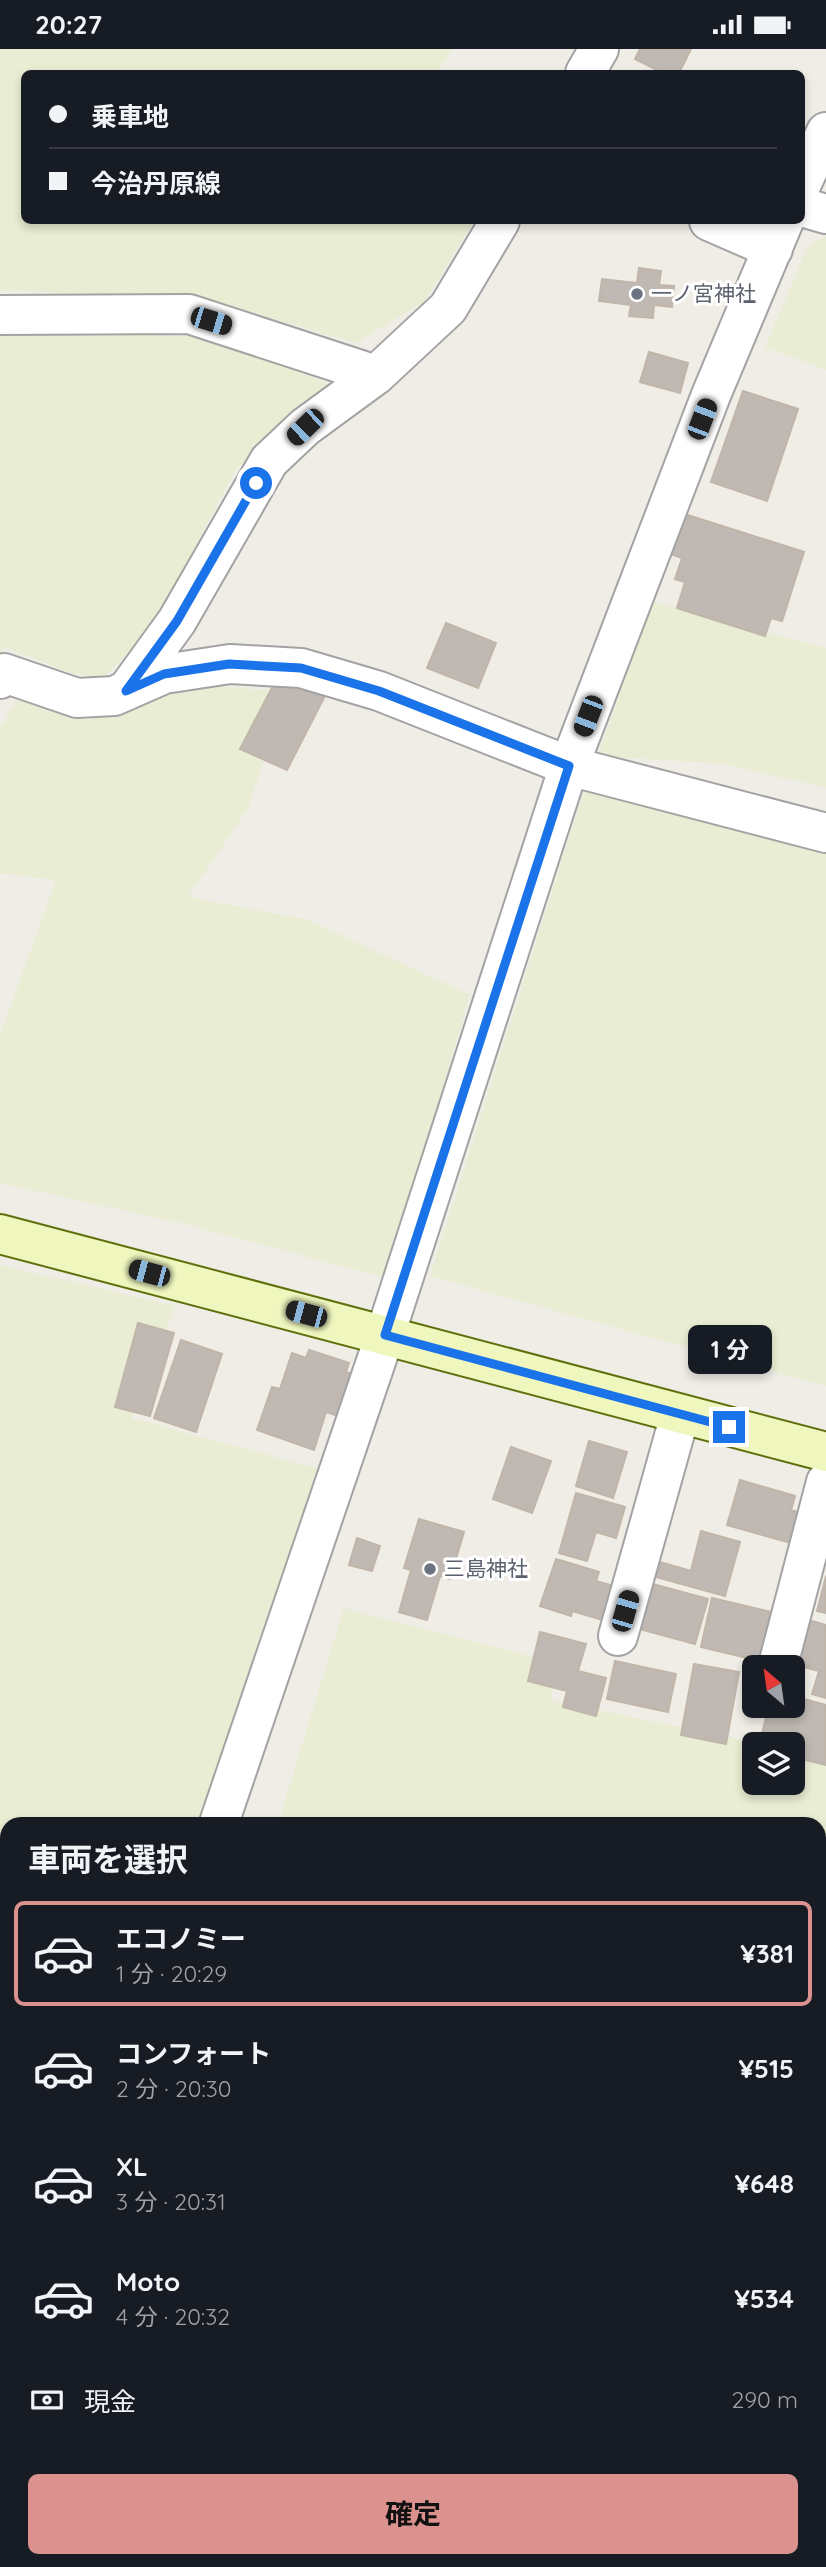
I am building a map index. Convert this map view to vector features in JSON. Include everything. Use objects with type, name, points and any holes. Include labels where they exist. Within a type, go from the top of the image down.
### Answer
[{"type":"main road","points":[[0,1234],[826,1452]]},
{"type":"street","points":[[587,70],[599,49]]},
{"type":"street","points":[[805,177],[826,132]]},
{"type":"street","points":[[805,208],[826,214]]},
{"type":"street","points":[[126,691],[177,621],[269,461],[305,427],[376,375],[448,308],[498,224]]},
{"type":"street","points":[[221,1817],[385,1335],[569,766],[712,395],[779,235],[724,224]]},
{"type":"street","points":[[0,315],[189,314],[376,375]]},
{"type":"street","points":[[0,679],[4,673],[77,698],[114,697],[164,674],[229,664],[301,668],[379,691],[569,766],[826,833]]},
{"type":"street","points":[[618,1636],[680,1415]]},
{"type":"street","points":[[781,1655],[826,1482]]},
{"type":"green space","points":[[0,49],[452,49],[439,70],[21,70],[21,224],[472,224],[425,301],[356,343],[208,299],[0,290]]},
{"type":"green space","points":[[826,236],[826,370],[765,347],[807,248]]},
{"type":"green space","points":[[0,330],[206,337],[337,387],[235,470],[153,629],[102,678],[71,673],[4,647],[0,653]]},
{"type":"green space","points":[[652,601],[826,648],[826,788],[726,764],[598,756]]},
{"type":"green space","points":[[175,683],[287,692],[247,810],[188,897],[308,920],[470,995],[386,1278],[185,1224],[0,1183],[0,1035],[56,880],[0,873],[0,728],[19,697],[89,720]]},
{"type":"green space","points":[[585,788],[826,850],[826,1386],[430,1276]]},
{"type":"green space","points":[[0,1265],[175,1306],[131,1418],[324,1470],[206,1817],[0,1817]]},
{"type":"green space","points":[[344,1608],[560,1664],[550,1700],[742,1740],[742,1795],[805,1795],[805,1753],[826,1757],[826,1817],[280,1817]]},
{"type":"building","points":[[640,49],[691,49],[680,70],[657,70],[635,59]]},
{"type":"building","name":"一ノ宮神社","points":[[639,268],[661,271],[659,285],[674,286],[672,307],[654,305],[653,318],[629,316],[631,305],[599,301],[602,279],[637,283]]},
{"type":"building","points":[[649,352],[688,363],[680,393],[640,382]]},
{"type":"building","points":[[743,391],[798,409],[767,501],[711,482]]},
{"type":"building","points":[[675,511],[804,552],[782,621],[771,618],[765,636],[677,608],[685,582],[675,579],[682,558],[662,551]]},
{"type":"building","points":[[446,623],[496,643],[478,688],[427,668]]},
{"type":"building","points":[[278,676],[330,686],[287,770],[240,749]]},
{"type":"building","points":[[138,1323],[174,1333],[150,1416],[115,1407]]},
{"type":"building","points":[[181,1340],[222,1354],[196,1432],[154,1418]]},
{"type":"building","points":[[309,1350],[349,1363],[346,1372],[358,1376],[344,1418],[326,1412],[314,1450],[257,1430],[272,1387],[280,1389],[292,1353],[306,1358]]},
{"type":"building","points":[[589,1441],[627,1452],[613,1498],[576,1486]]},
{"type":"building","points":[[511,1447],[551,1461],[532,1513],[493,1499]]},
{"type":"building","points":[[740,1480],[795,1496],[791,1510],[800,1513],[791,1543],[727,1525]]},
{"type":"building","points":[[576,1493],[625,1507],[616,1538],[596,1532],[587,1561],[559,1553]]},
{"type":"building","name":"三島神社","points":[[419,1519],[464,1532],[450,1579],[440,1576],[427,1620],[399,1612],[411,1570],[404,1568]]},
{"type":"building","points":[[701,1531],[740,1542],[725,1596],[649,1575],[653,1560],[691,1571]]},
{"type":"building","points":[[357,1538],[380,1546],[372,1571],[349,1565]]},
{"type":"building","points":[[556,1559],[599,1572],[596,1581],[617,1587],[606,1621],[572,1611],[571,1616],[540,1606]]},
{"type":"building","points":[[826,1576],[826,1613],[817,1611]]},
{"type":"building","points":[[649,1583],[708,1599],[695,1644],[636,1628]]},
{"type":"building","points":[[712,1598],[771,1612],[761,1655],[742,1657],[701,1647]]},
{"type":"building","points":[[802,1618],[826,1625],[826,1698],[812,1694],[819,1671],[805,1667],[805,1655],[791,1655]]},
{"type":"building","points":[[540,1632],[586,1644],[578,1671],[606,1678],[596,1716],[563,1707],[567,1691],[528,1681]]},
{"type":"building","points":[[615,1661],[676,1674],[668,1712],[607,1699]]},
{"type":"building","points":[[694,1664],[739,1672],[726,1744],[681,1735]]},
{"type":"building","points":[[805,1699],[826,1705],[826,1765],[805,1760],[805,1732],[762,1732],[766,1719],[805,1719]]},
{"type":"place","name":"一ノ宮神社","points":[[637,294]]},
{"type":"place","name":"三島神社","points":[[430,1569]]},
{"type":"route","points":[[256,483],[177,621],[126,691],[164,674],[229,664],[301,668],[379,691],[569,766],[385,1335],[729,1427]]}]
